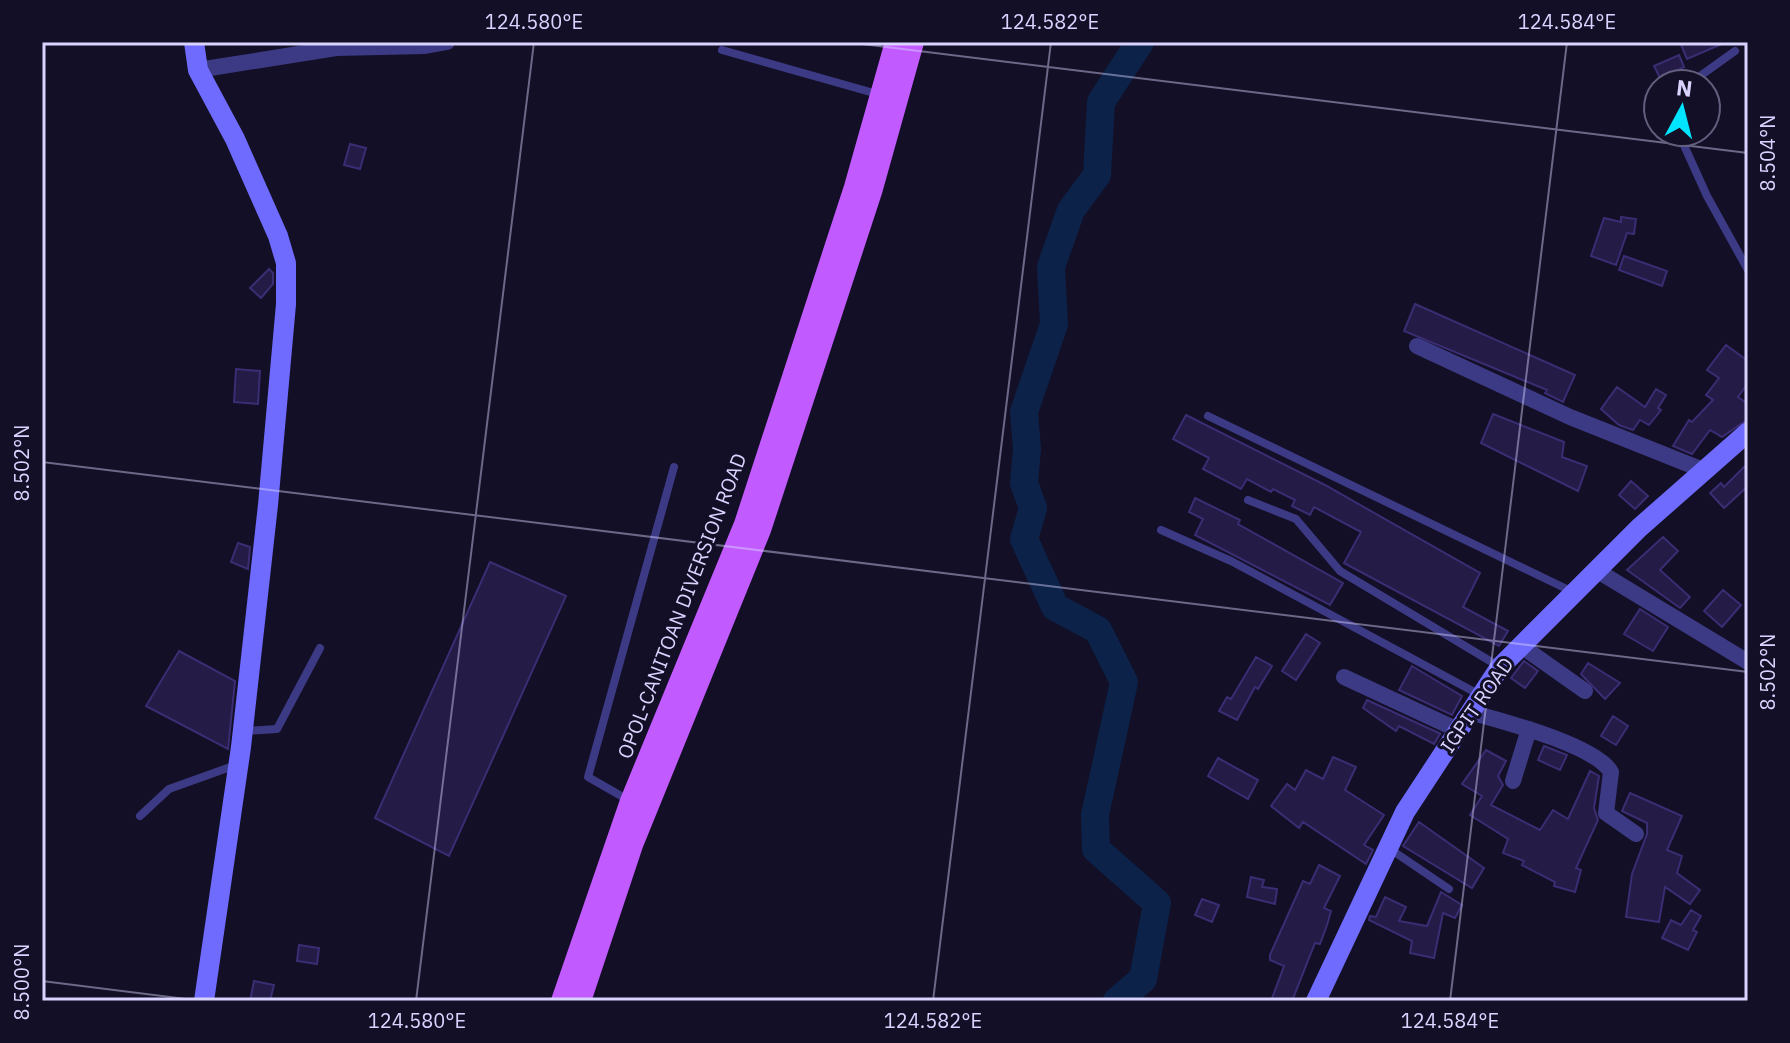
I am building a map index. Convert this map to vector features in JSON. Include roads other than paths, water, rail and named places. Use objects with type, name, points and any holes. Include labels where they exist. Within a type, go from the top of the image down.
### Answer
[{"type":"main road","name":"OPOL-CANITOAN DIVERSION ROAD","points":[[561,1001],[630,801],[744,524],[881,96],[895,42]]},
{"type":"main road","name":"OPOL-CANITOAN DIVERSION ROAD","points":[[581,1001],[633,845],[761,530],[872,192],[914,42]]},
{"type":"street","points":[[194,42],[198,70],[235,139],[278,236],[286,263],[286,304],[268,505],[243,731],[204,1001]]},
{"type":"street","points":[[198,70],[336,48],[425,46],[447,42]]},
{"type":"street","points":[[1417,346],[1570,417],[1703,470]]},
{"type":"street","name":"IGPIT ROAD","points":[[1316,1001],[1386,847],[1500,667],[1596,570],[1748,432]]},
{"type":"street","points":[[1596,570],[1748,662]]},
{"type":"street","points":[[1520,645],[1585,691]]},
{"type":"street","points":[[1344,677],[1458,730]]},
{"type":"street","points":[[1476,704],[1601,760],[1609,768],[1612,779],[1606,813],[1636,834]]},
{"type":"street","points":[[1513,781],[1529,729]]},
{"type":"lane","points":[[722,50],[881,96]]},
{"type":"lane","points":[[1711,68],[1735,51]]},
{"type":"lane","points":[[1685,148],[1707,196],[1748,270]]},
{"type":"lane","points":[[1208,416],[1574,593]]},
{"type":"lane","points":[[630,801],[588,777],[674,467]]},
{"type":"lane","points":[[1248,500],[1296,519],[1340,571],[1500,667]]},
{"type":"lane","points":[[1161,530],[1231,561],[1476,704]]},
{"type":"lane","points":[[243,731],[277,729],[320,648]]},
{"type":"lane","points":[[140,816],[169,789],[239,765]]},
{"type":"lane","points":[[1386,847],[1449,889]]},
{"type":"waterway","points":[[1117,1001],[1143,979],[1157,903],[1096,849],[1095,815],[1124,682],[1098,630],[1055,607],[1024,539],[1033,508],[1024,483],[1027,449],[1024,412],[1054,324],[1051,267],[1071,210],[1097,175],[1101,102],[1140,42]]}]
